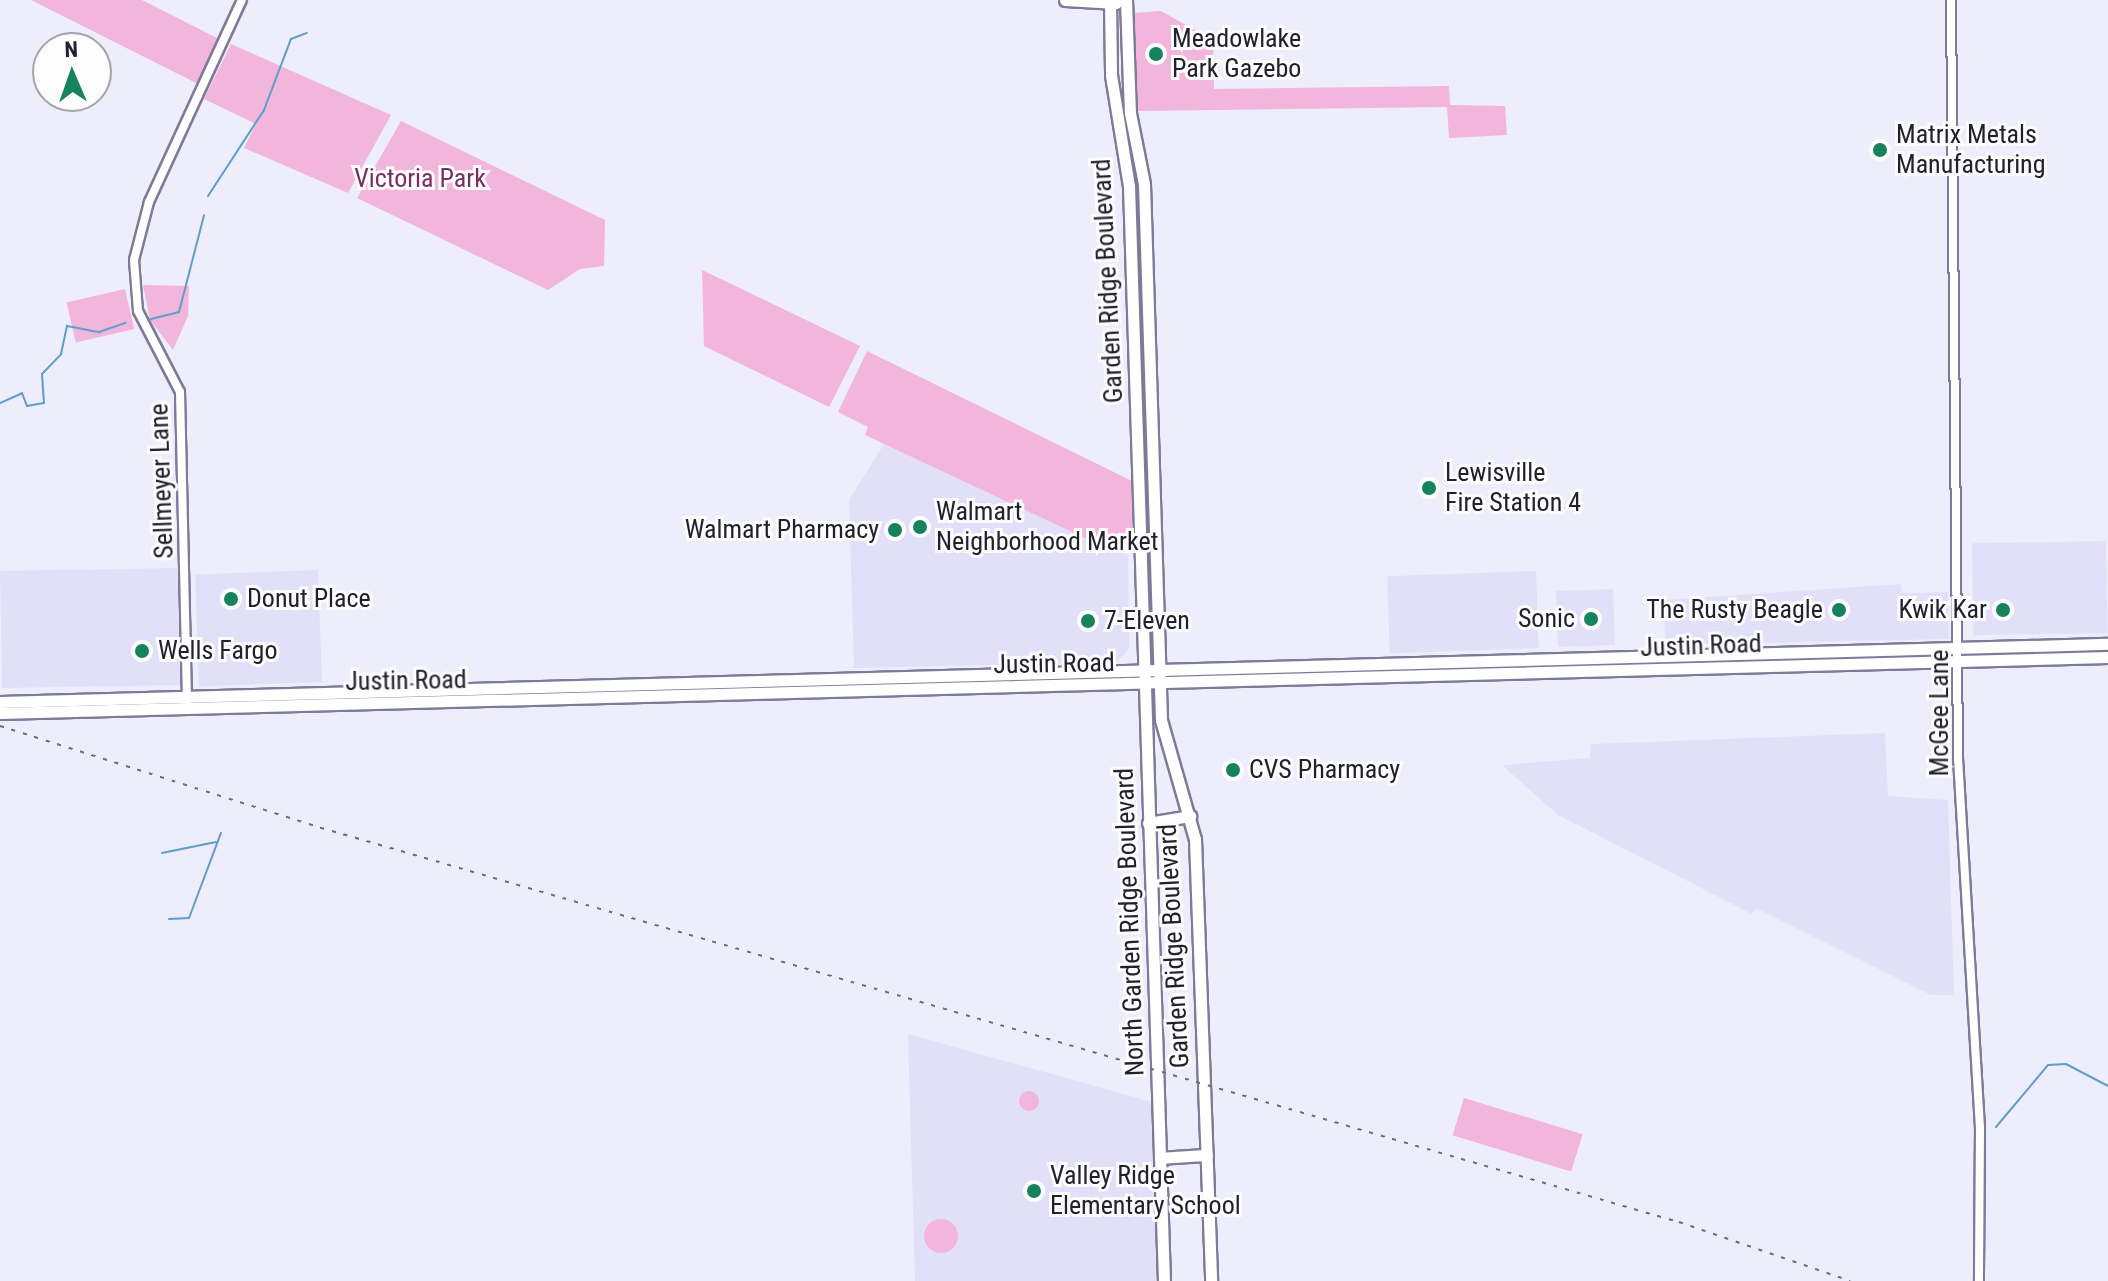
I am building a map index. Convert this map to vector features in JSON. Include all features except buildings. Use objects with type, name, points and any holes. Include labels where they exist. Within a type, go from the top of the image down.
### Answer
[{"type":"main road","points":[[1065,0],[1126,2],[1130,113],[1144,184],[1155,522],[1141,527]]},
{"type":"main road","name":"Garden Ridge Boulevard","points":[[1110,2],[1111,75],[1129,186],[1142,562]]},
{"type":"main road","name":"Garden Ridge Boulevard","points":[[1155,522],[1159,683],[1164,741],[1190,816],[1211,1281]]},
{"type":"main road","name":"North Garden Ridge Boulevard","points":[[1142,562],[1164,1281]]},
{"type":"main road","points":[[1118,670],[1136,655],[1143,630]]},
{"type":"main road","name":"Justin Road","points":[[0,702],[187,702],[262,706],[1306,681],[1767,666],[2108,644]]},
{"type":"main road","name":"Justin Road","points":[[0,713],[309,693],[1766,652],[2108,657]]},
{"type":"main road","points":[[1766,652],[1767,666]]},
{"type":"main road","points":[[1430,662],[1430,677]]},
{"type":"main road","points":[[1304,667],[1306,681]]},
{"type":"main road","points":[[906,676],[907,689]]},
{"type":"main road","points":[[262,706],[309,693]]},
{"type":"main road","points":[[1148,823],[1190,816]]},
{"type":"main road","points":[[1160,1158],[1207,1155]]},
{"type":"street","name":"Sellmeyer Lane","points":[[187,702],[180,392],[136,305],[135,247],[242,0]]},
{"type":"street","name":"McGee Lane","points":[[1951,0],[1965,916],[1981,1139],[1979,1281]]},
{"type":"shaded area","points":[[884,444],[1128,555],[1129,649],[1117,662],[854,668],[849,500]]},
{"type":"shaded area","points":[[2106,541],[2108,633],[1974,635],[1972,543]]},
{"type":"shaded area","points":[[178,568],[180,685],[2,688],[0,571]]},
{"type":"shaded area","points":[[318,570],[322,682],[199,686],[195,574]]},
{"type":"shaded area","points":[[1536,571],[1539,648],[1390,653],[1387,576]]},
{"type":"shaded area","points":[[1901,584],[1902,593],[1948,592],[1949,639],[1665,645],[1664,600]]},
{"type":"shaded area","points":[[1613,589],[1615,645],[1558,647],[1556,591]]},
{"type":"shaded area","points":[[1885,733],[1888,796],[1948,800],[1954,995],[1931,995],[1756,908],[1752,914],[1558,815],[1502,765],[1590,758],[1591,744]]},
{"type":"shaded area","name":"Valley Ridge Elementary School","points":[[908,1034],[1152,1102],[1160,1281],[915,1281]]},
{"type":"green space","points":[[31,0],[142,0],[219,39],[198,84],[112,41],[112,32],[95,32]]},
{"type":"green space","points":[[1161,11],[1213,40],[1214,89],[1449,86],[1450,105],[1505,106],[1507,135],[1449,138],[1447,107],[1138,111],[1134,13]]},
{"type":"green space","name":"Victoria Park","points":[[231,44],[391,115],[348,193],[244,148],[256,124],[204,99]]},
{"type":"green space","name":"Victoria Park","points":[[401,121],[605,220],[604,266],[580,269],[548,290],[357,198]]},
{"type":"green space","points":[[702,270],[860,346],[829,407],[704,346]]},
{"type":"green space","points":[[143,285],[189,286],[188,316],[173,350],[150,320]]},
{"type":"green space","points":[[125,289],[134,329],[76,342],[67,302]]},
{"type":"green space","points":[[867,351],[1132,481],[1132,551],[1117,553],[865,435],[868,427],[838,412]]},
{"type":"green space","points":[[1025,1091],[1033,1091],[1039,1101],[1033,1111],[1025,1111],[1019,1105],[1019,1097]]},
{"type":"green space","points":[[1464,1098],[1583,1134],[1571,1172],[1453,1135]]},
{"type":"green space","points":[[941,1219],[953,1224],[958,1236],[953,1248],[941,1253],[929,1248],[924,1236],[929,1224]]},
{"type":"waterway","points":[[208,196],[264,110],[291,39],[307,33]]},
{"type":"waterway","points":[[151,319],[179,312],[204,215]]},
{"type":"waterway","points":[[0,403],[22,393],[27,406],[44,403],[42,374],[61,354],[67,326],[99,332],[125,323]]},
{"type":"waterway","points":[[169,919],[189,918],[221,833]]},
{"type":"waterway","points":[[162,853],[216,842]]},
{"type":"waterway","points":[[1996,1127],[2048,1065],[2066,1064],[2108,1086]]},
{"type":"railway","points":[[0,726],[332,831],[1679,1222],[1850,1281]]},
{"type":"place","name":"Meadowlake Park Gazebo","points":[[1156,54]]},
{"type":"place","name":"Matrix Metals Manufacturing","points":[[1880,150]]},
{"type":"place","name":"Lewisville Fire Station 4","points":[[1429,488]]},
{"type":"place","name":"Walmart Neighborhood Market","points":[[920,527]]},
{"type":"place","name":"Walmart Pharmacy","points":[[895,530]]},
{"type":"place","name":"Donut Place","points":[[231,599]]},
{"type":"place","name":"The Rusty Beagle","points":[[1839,610]]},
{"type":"place","name":"Kwik Kar","points":[[2003,610]]},
{"type":"place","name":"Sonic","points":[[1591,619]]},
{"type":"place","name":"7-Eleven","points":[[1088,621]]},
{"type":"place","name":"Wells Fargo","points":[[142,651]]},
{"type":"place","name":"CVS Pharmacy","points":[[1233,770]]},
{"type":"place","name":"Valley Ridge Elementary School","points":[[1034,1191]]}]
